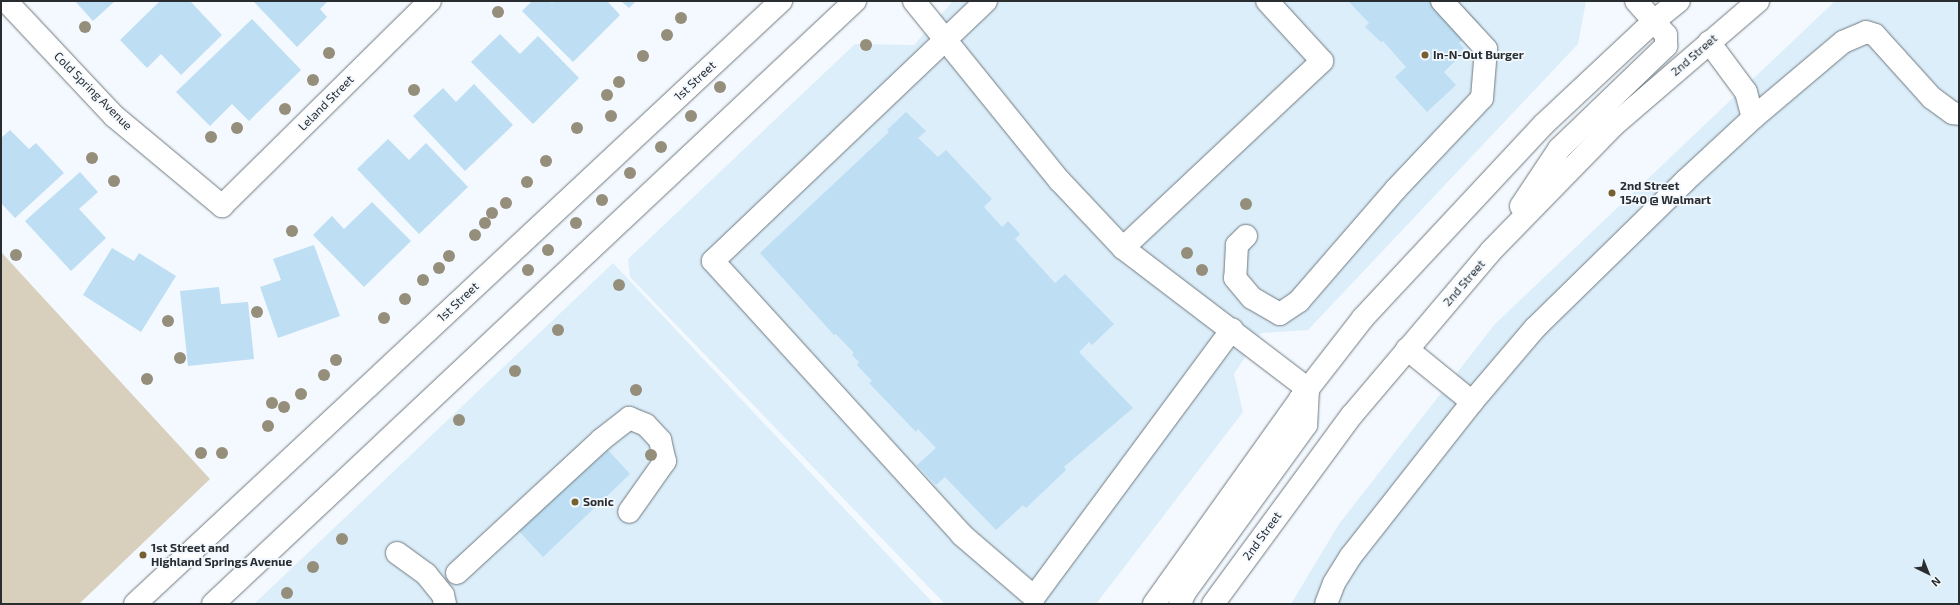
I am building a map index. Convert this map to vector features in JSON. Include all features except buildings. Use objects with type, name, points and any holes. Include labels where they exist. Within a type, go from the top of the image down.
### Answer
[{"type":"street","name":"Cold Spring Avenue","points":[[6,1],[114,116],[222,206]]},
{"type":"street","name":"Leland Street","points":[[222,206],[430,1]]},
{"type":"street","name":"1st Street","points":[[135,604],[781,1]]},
{"type":"street","points":[[213,604],[855,1]]},
{"type":"street","points":[[914,1],[1060,181],[1123,248],[1232,329],[1308,389]]},
{"type":"street","points":[[986,1],[713,261],[962,535],[1034,597],[1232,329]]},
{"type":"street","points":[[1123,248],[1322,60],[1266,1]]},
{"type":"street","points":[[1246,236],[1237,245],[1235,278],[1252,298],[1280,314],[1299,301],[1396,188],[1482,98],[1486,49],[1442,1]]},
{"type":"street","points":[[1491,251],[1559,149],[1666,46],[1666,35],[1636,1]]},
{"type":"street","points":[[1154,604],[1308,389],[1363,318],[1487,183],[1543,125],[1654,21],[1679,1]]},
{"type":"street","name":"2nd Street","points":[[1212,604],[1300,483],[1407,349],[1491,251],[1614,125],[1758,1]]},
{"type":"street","points":[[1326,604],[1334,583],[1350,556],[1472,402],[1535,328],[1599,262],[1753,118],[1843,42],[1866,32],[1875,35],[1932,98],[1953,113],[1959,114]]},
{"type":"street","points":[[1709,42],[1746,92],[1753,118]]},
{"type":"street","points":[[1407,349],[1472,402]]},
{"type":"street","points":[[1180,604],[1184,592],[1306,425],[1308,389]]},
{"type":"street","points":[[457,573],[601,440],[629,418],[646,425],[660,440],[665,461],[629,512]]},
{"type":"street","points":[[397,553],[426,574],[443,595],[445,604]]},
{"type":"shaded area","points":[[953,1],[1586,1],[1578,44],[1308,330],[1261,333],[1234,374],[1243,412],[1096,604],[945,604],[630,277],[628,259],[855,44],[914,45]]},
{"type":"shaded area","points":[[1835,1],[1959,1],[1959,604],[1291,604],[1339,524],[1495,324]]},
{"type":"shaded area","points":[[1,252],[210,479],[79,604],[1,604]]},
{"type":"shaded area","points":[[613,263],[934,604],[254,604]]},
{"type":"place","name":"In-N-Out Burger","points":[[1425,55]]},
{"type":"place","name":"2nd Street 1540 @ Walmart","points":[[1612,193]]},
{"type":"place","name":"Sonic","points":[[575,502]]},
{"type":"place","name":"1st Street and Highland Springs Avenue","points":[[143,555]]}]
